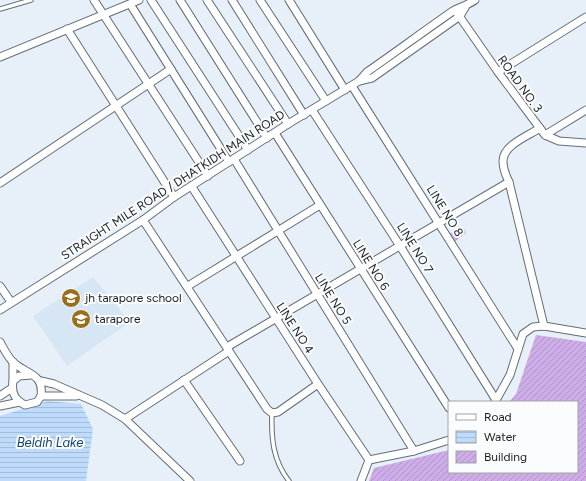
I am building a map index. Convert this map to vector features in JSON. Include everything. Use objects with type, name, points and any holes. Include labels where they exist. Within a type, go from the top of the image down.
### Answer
[{"type":"street","points":[[94,0],[208,176]]},
{"type":"street","points":[[0,57],[139,0]]},
{"type":"street","points":[[151,0],[248,150]]},
{"type":"street","points":[[180,0],[267,138]]},
{"type":"street","points":[[207,0],[288,124]]},
{"type":"street","points":[[232,0],[304,115]]},
{"type":"street","points":[[260,0],[326,101]]},
{"type":"street","name":"LINE NO 8","points":[[289,0],[439,222],[518,349]]},
{"type":"street","name":"STRAIGHT MILE ROAD / DHATKIDH MAIN ROAD","points":[[0,310],[143,220],[174,197],[192,187],[288,124],[359,81],[367,72],[455,10],[466,6],[474,0]]},
{"type":"street","name":"LINE NO 5","points":[[130,4],[171,69],[278,230],[414,452]]},
{"type":"street","name":"STRAIGHT MILE ROAD / DHATKIDH MAIN ROAD","points":[[359,81],[372,78],[460,16],[466,6]]},
{"type":"street","name":"ROAD NO. 3","points":[[455,10],[498,72],[545,135]]},
{"type":"street","points":[[498,72],[586,17]]},
{"type":"street","points":[[67,29],[174,197]]},
{"type":"street","points":[[0,183],[171,69]]},
{"type":"street","name":"LINE NO 7","points":[[312,110],[400,246],[496,401]]},
{"type":"street","points":[[545,135],[586,110]]},
{"type":"street","points":[[540,128],[511,146],[505,152],[503,160],[544,326]]},
{"type":"street","name":"LINE NO 6","points":[[275,133],[448,406]]},
{"type":"street","points":[[545,135],[559,141],[586,143]]},
{"type":"street","points":[[125,419],[276,318],[508,182]]},
{"type":"street","name":"LINE NO 4","points":[[192,187],[318,384],[369,460]]},
{"type":"street","points":[[188,286],[320,205]]},
{"type":"street","points":[[143,220],[188,286],[267,409],[272,413],[278,412],[318,384]]},
{"type":"street","points":[[0,286],[11,302]]},
{"type":"street","points":[[496,401],[510,375],[523,334],[533,326],[544,326],[586,333]]},
{"type":"street","points":[[0,342],[13,362],[31,375],[37,377],[41,382],[41,396],[37,402],[25,405],[14,398],[12,384],[13,362]]},
{"type":"street","points":[[0,396],[19,376],[31,375]]},
{"type":"street","points":[[184,380],[240,461]]},
{"type":"street","points":[[41,382],[54,384],[102,406],[125,419],[190,481]]},
{"type":"street","points":[[41,396],[78,396]]},
{"type":"street","points":[[0,406],[20,402]]},
{"type":"street","points":[[361,481],[369,460],[414,452],[448,440]]},
{"type":"lane","points":[[0,9],[31,0]]},
{"type":"lane","points":[[272,413],[272,442],[277,460],[289,481]]},
{"type":"shaded area","name":"tarapore","points":[[93,277],[130,322],[67,366],[33,316]]},
{"type":"water","name":"Beldih Lake","points":[[48,401],[81,404],[93,429],[86,481],[0,481],[0,416]]},
{"type":"building","points":[[464,228],[466,233],[454,242],[448,234]]},
{"type":"building","points":[[536,335],[586,342],[586,481],[369,481],[374,468],[448,450],[448,473],[578,473],[578,401],[510,401],[516,394]]},
{"type":"place","name":"jh tarapore school","points":[[71,298]]},
{"type":"place","name":"tarapore","points":[[81,319]]}]
